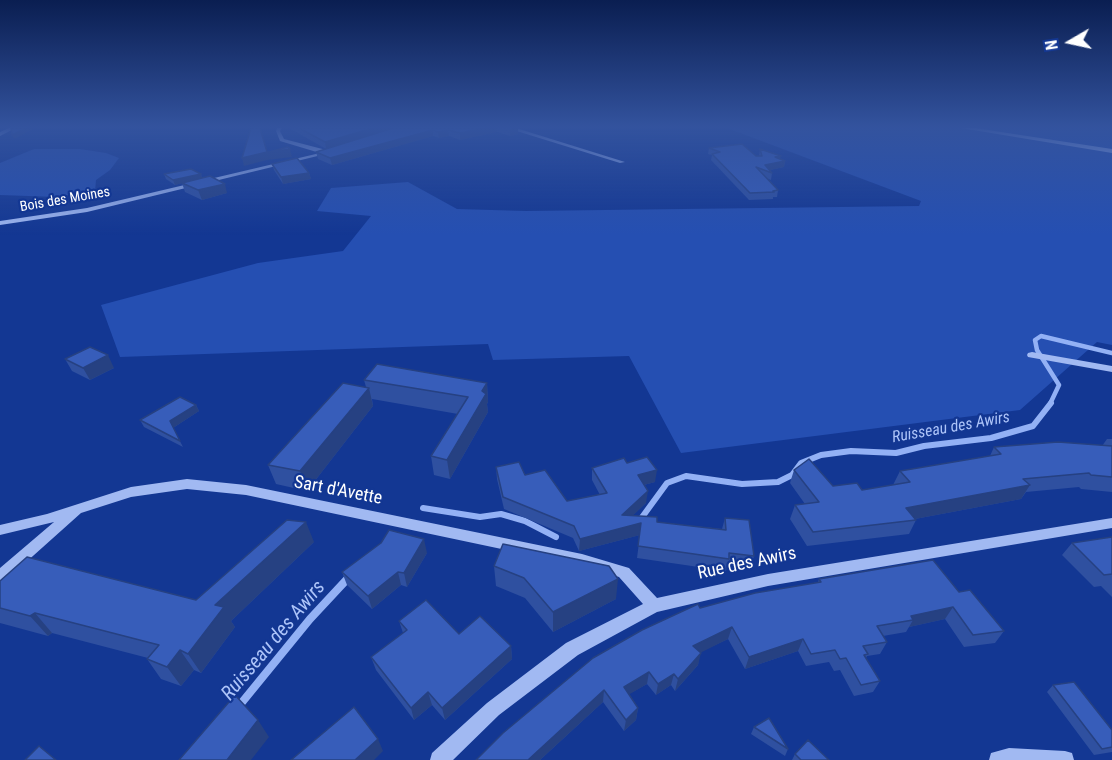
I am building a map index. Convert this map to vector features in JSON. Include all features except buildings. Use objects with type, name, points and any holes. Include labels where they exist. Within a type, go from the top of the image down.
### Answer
[{"type":"street","name":"Bois des Moines","points":[[0,223],[97,208],[282,163]]},
{"type":"street","points":[[1032,355],[1112,369]]},
{"type":"street","name":"Sart d'Avette","points":[[0,530],[132,492],[187,484],[246,490],[582,560],[624,572],[654,606]]},
{"type":"street","points":[[0,577],[78,509]]},
{"type":"street","name":"Rue des Awirs","points":[[439,760],[493,709],[572,649],[654,606],[768,580],[1112,523]]},
{"type":"street","points":[[998,760],[1009,757],[1065,760]]},
{"type":"shaded area","points":[[0,163],[115,163],[96,180],[95,191],[56,197],[0,195]]},
{"type":"shaded area","points":[[821,163],[1112,163],[1112,345],[1097,342],[1020,410],[681,453],[629,356],[493,360],[488,344],[120,357],[101,305],[258,263],[343,251],[371,216],[317,211],[331,188],[408,182],[457,209],[526,211],[919,206],[921,201]]},
{"type":"waterway","name":"Ruisseau des Awirs","points":[[1050,404],[1059,385],[1037,350],[1035,340],[1041,336],[1112,353]]},
{"type":"waterway","name":"Ruisseau des Awirs","points":[[640,520],[667,483],[686,476],[742,484],[778,482],[792,475],[801,463],[821,455],[851,451],[896,453],[924,446],[991,438],[1033,426],[1051,403]]},
{"type":"waterway","name":"Ruisseau des Awirs","points":[[423,508],[480,517],[501,514],[525,521],[556,537]]},
{"type":"waterway","name":"Ruisseau des Awirs","points":[[239,706],[310,619],[350,576]]}]
